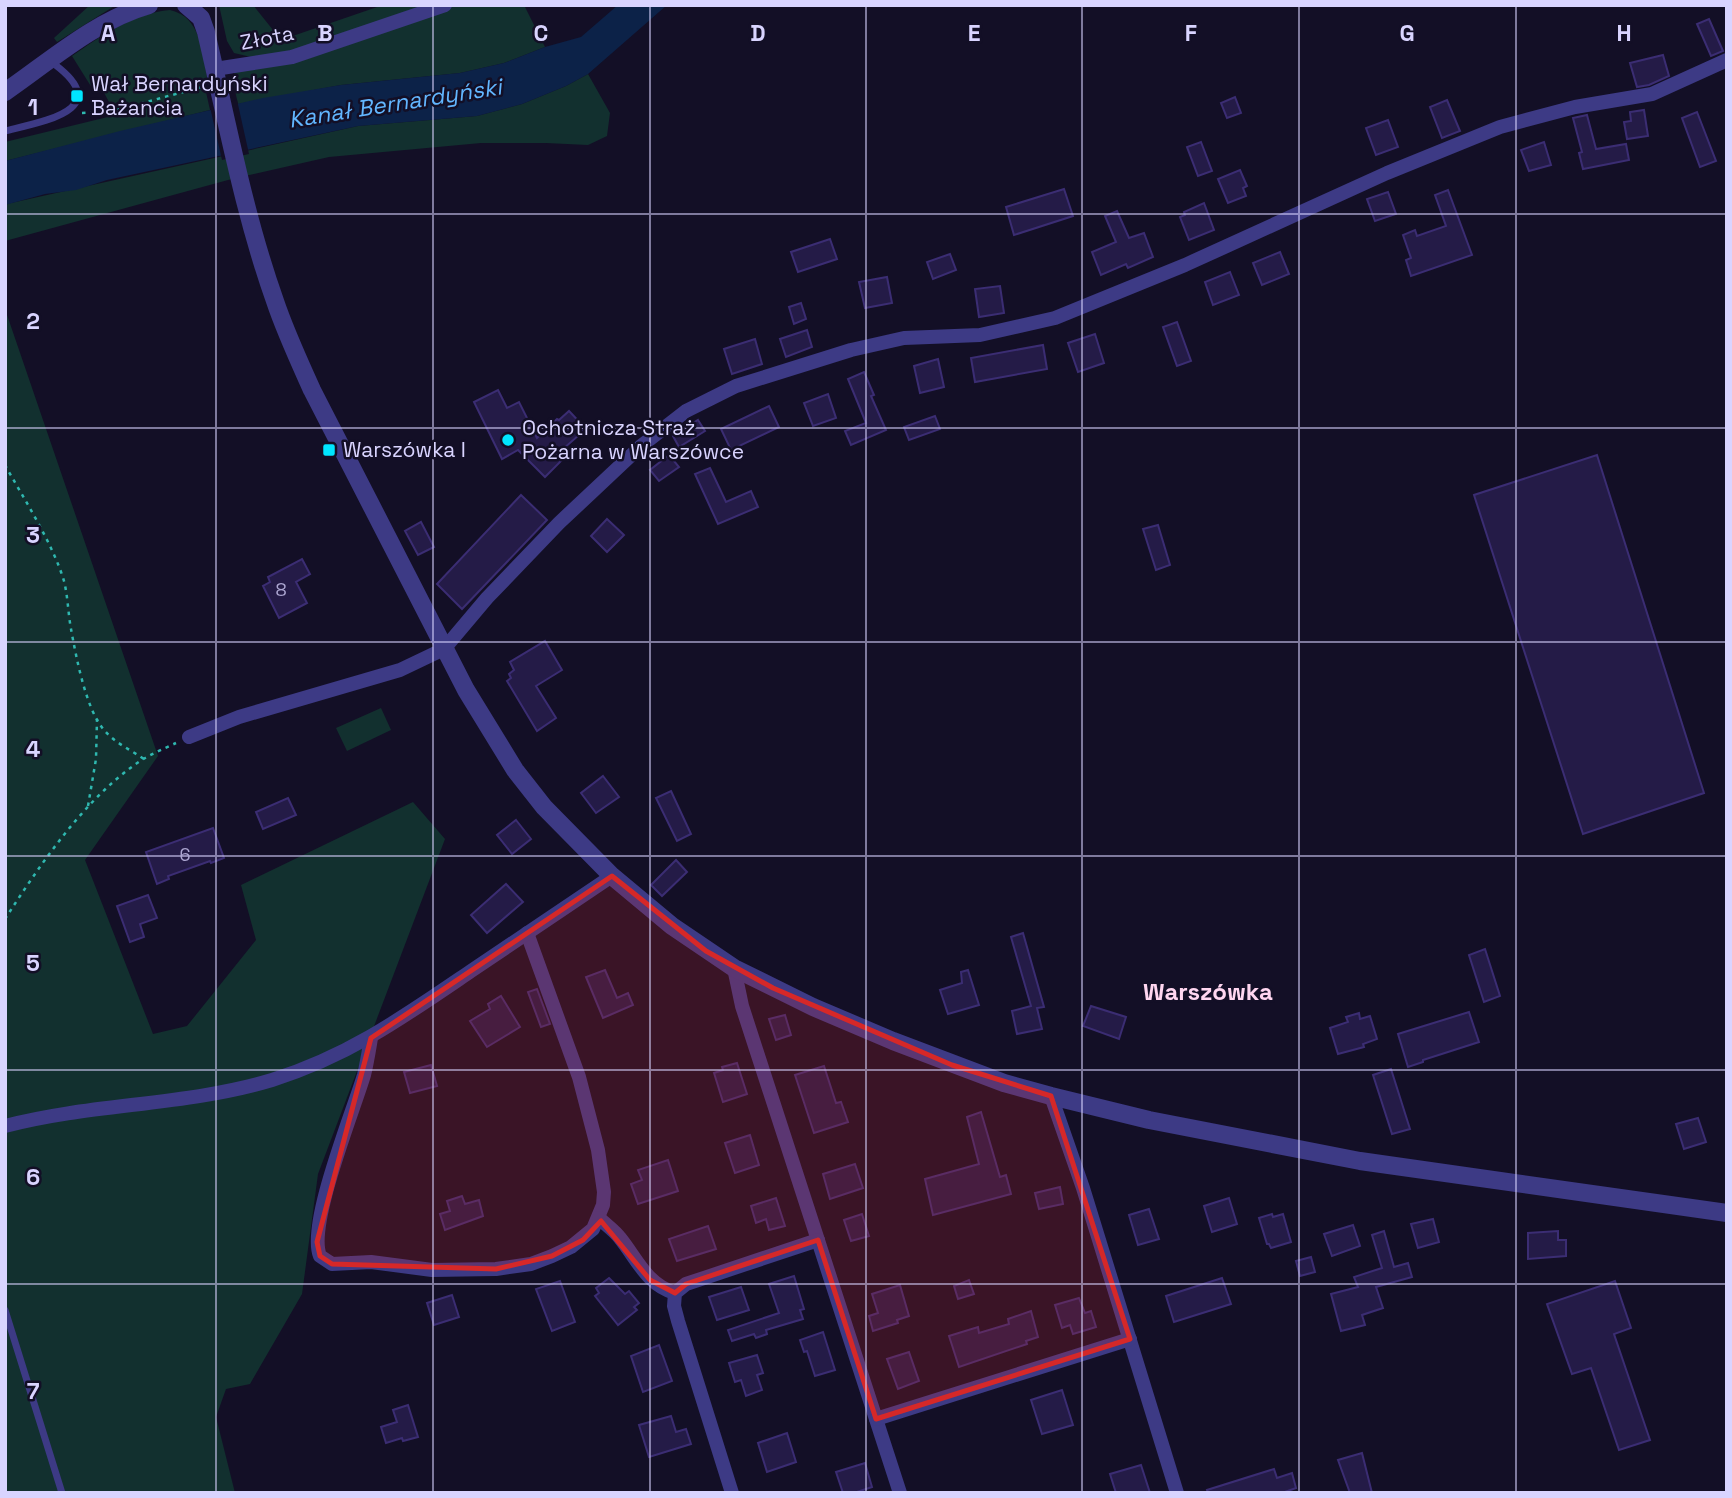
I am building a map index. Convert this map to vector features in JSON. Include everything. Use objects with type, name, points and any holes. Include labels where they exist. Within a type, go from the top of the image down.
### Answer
[{"type":"street","points":[[5,92],[116,19],[149,5]]},
{"type":"street","points":[[186,5],[201,18],[206,32],[271,288],[292,346],[444,649],[489,731],[544,807],[612,876],[671,926],[734,968],[803,1002],[893,1041],[991,1078],[1051,1096],[1149,1120],[1360,1161],[1727,1213]]},
{"type":"street","name":"Złota","points":[[217,77],[292,57],[445,5]]},
{"type":"street","points":[[189,737],[239,717],[400,670],[444,649],[487,598],[541,542],[641,446],[686,411],[736,386],[851,350],[904,338],[980,335],[1055,318],[1185,265],[1387,173],[1500,127],[1575,107],[1652,94],[1727,60]]},
{"type":"street","points":[[5,1126],[199,1097],[242,1088],[312,1066],[371,1038],[612,876]]},
{"type":"street","points":[[371,1038],[364,1074],[319,1222],[318,1250],[325,1261],[341,1264],[371,1262],[449,1271],[515,1267],[571,1247],[588,1234],[599,1218],[603,1205],[602,1175],[588,1107],[527,933]]},
{"type":"street","points":[[734,968],[742,1006],[900,1493]]},
{"type":"street","points":[[1051,1096],[1080,1176],[1177,1493]]},
{"type":"street","points":[[599,1218],[618,1235],[650,1280],[675,1293]]},
{"type":"street","points":[[732,1493],[678,1321],[674,1306],[675,1293],[686,1284],[818,1240]]},
{"type":"street","points":[[876,1419],[1130,1339]]},
{"type":"lane","points":[[5,131],[66,114],[74,106],[77,96],[74,85],[61,68],[50,61]]},
{"type":"lane","points":[[5,1310],[62,1493]]},
{"type":"path","points":[[66,114],[109,112],[200,88]]},
{"type":"path","points":[[5,465],[64,580],[71,630],[86,690],[97,719],[103,730],[144,759]]},
{"type":"path","points":[[87,809],[96,759],[97,719]]},
{"type":"path","points":[[5,919],[56,846],[119,777],[144,759],[189,737]]},
{"type":"highlighted area","points":[[612,876],[706,951],[773,988],[952,1065],[1051,1096],[1130,1339],[876,1419],[818,1240],[686,1284],[675,1293],[650,1280],[601,1221],[583,1240],[552,1256],[496,1269],[332,1264],[320,1256],[317,1242],[371,1038]]},
{"type":"green space","points":[[90,5],[116,5],[57,42],[54,38]]},
{"type":"green space","points":[[219,5],[253,5],[281,40],[383,5],[427,5],[290,51],[251,57],[234,53],[227,41]]},
{"type":"green space","points":[[456,5],[524,5],[545,47],[504,63],[460,73],[341,85],[238,104],[232,77],[235,72]]},
{"type":"green space","points":[[170,10],[189,20],[199,38],[208,81],[204,83],[210,110],[5,161],[5,142],[116,115],[101,87],[92,88],[72,56],[106,33],[131,21]]},
{"type":"green space","points":[[588,74],[610,113],[607,136],[588,145],[481,143],[329,157],[228,180],[5,241],[5,205],[11,203],[358,126],[477,116],[522,104]]},
{"type":"green space","points":[[5,309],[158,756],[85,860],[153,1034],[187,1026],[256,940],[241,885],[413,802],[445,839],[318,1174],[302,1294],[250,1384],[226,1389],[216,1417],[235,1493],[5,1493]]},
{"type":"green space","points":[[381,708],[391,730],[347,751],[336,728]]},
{"type":"water","name":"Kanał Bernardyński","points":[[618,5],[667,5],[588,74],[522,104],[477,116],[358,126],[107,180],[76,190],[45,194],[5,205],[5,161],[263,98],[341,85],[460,73],[504,63],[581,37]]},
{"type":"pier","points":[[237,100],[249,154],[222,160],[210,107]]},
{"type":"building","points":[[1709,19],[1723,51],[1711,56],[1697,24]]},
{"type":"building","points":[[1663,55],[1669,76],[1637,87],[1630,63]]},
{"type":"building","points":[[1235,97],[1241,113],[1227,118],[1221,103]]},
{"type":"building","points":[[1447,100],[1460,131],[1442,138],[1430,107]]},
{"type":"building","points":[[1644,110],[1648,136],[1627,139],[1624,122],[1631,121],[1630,112]]},
{"type":"building","points":[[1697,112],[1716,161],[1700,167],[1682,118]]},
{"type":"building","points":[[1587,115],[1596,149],[1626,144],[1629,160],[1583,169],[1579,153],[1582,152],[1573,118]]},
{"type":"building","points":[[1388,120],[1398,147],[1376,155],[1366,128]]},
{"type":"building","points":[[1201,142],[1212,171],[1198,176],[1187,147]]},
{"type":"building","points":[[1544,142],[1551,165],[1529,171],[1521,150]]},
{"type":"building","points":[[1240,170],[1247,186],[1243,188],[1246,196],[1228,203],[1218,179]]},
{"type":"building","points":[[1064,189],[1073,216],[1014,235],[1006,207]]},
{"type":"building","points":[[1448,190],[1472,255],[1411,276],[1406,260],[1411,258],[1403,235],[1415,230],[1417,236],[1446,226],[1435,195]]},
{"type":"building","points":[[1388,192],[1396,214],[1375,221],[1367,199]]},
{"type":"building","points":[[1204,203],[1214,230],[1189,240],[1180,217],[1185,215],[1184,212]]},
{"type":"building","points":[[1117,211],[1129,238],[1144,233],[1153,257],[1128,268],[1126,264],[1101,275],[1092,252],[1116,242],[1105,216]]},
{"type":"building","points":[[830,239],[837,259],[798,272],[791,252]]},
{"type":"building","points":[[1280,252],[1289,274],[1262,285],[1253,263]]},
{"type":"building","points":[[950,254],[956,270],[933,279],[927,262]]},
{"type":"building","points":[[1230,272],[1239,295],[1213,305],[1205,282]]},
{"type":"building","points":[[887,277],[892,303],[865,308],[859,282]]},
{"type":"building","points":[[1000,286],[1004,313],[979,317],[975,289]]},
{"type":"building","points":[[801,303],[806,319],[794,324],[789,307]]},
{"type":"building","points":[[1177,322],[1191,361],[1177,366],[1163,327]]},
{"type":"building","points":[[807,330],[812,347],[786,357],[780,339]]},
{"type":"building","points":[[1095,334],[1104,363],[1078,372],[1068,343]]},
{"type":"building","points":[[755,339],[762,364],[732,374],[724,349]]},
{"type":"building","points":[[1043,345],[1047,369],[975,382],[971,358]]},
{"type":"building","points":[[938,359],[944,387],[920,393],[914,366]]},
{"type":"building","points":[[864,372],[886,430],[851,445],[845,431],[866,423],[848,379]]},
{"type":"building","points":[[498,390],[507,408],[519,402],[537,438],[569,411],[586,429],[556,455],[561,461],[545,477],[518,450],[502,459],[474,402]]},
{"type":"building","points":[[828,394],[836,418],[813,426],[804,403]]},
{"type":"building","points":[[769,406],[779,427],[731,450],[721,429]]},
{"type":"building","points":[[935,416],[940,429],[909,440],[904,427]]},
{"type":"building","points":[[698,420],[705,431],[679,447],[673,436]]},
{"type":"building","points":[[669,455],[679,467],[659,481],[650,470]]},
{"type":"building","points":[[1597,455],[1704,793],[1583,834],[1474,495]]},
{"type":"building","points":[[710,468],[726,502],[751,491],[758,507],[718,524],[695,474]]},
{"type":"building","points":[[521,495],[547,520],[462,609],[437,584]]},
{"type":"building","points":[[607,519],[624,535],[607,552],[591,536]]},
{"type":"building","points":[[421,522],[434,547],[418,555],[405,531]]},
{"type":"building","points":[[1158,525],[1170,565],[1156,570],[1143,529]]},
{"type":"building","points":[[302,559],[310,574],[296,582],[307,603],[279,618],[263,586],[270,582],[268,577]]},
{"type":"building","points":[[545,641],[562,670],[536,686],[556,718],[537,731],[507,681],[514,670],[510,662]]},
{"type":"building","points":[[603,776],[619,797],[596,813],[581,793]]},
{"type":"building","points":[[671,791],[691,834],[677,841],[656,798]]},
{"type":"building","points":[[288,798],[296,815],[263,829],[256,812]]},
{"type":"building","points":[[516,820],[531,839],[512,854],[497,835]]},
{"type":"building","points":[[213,828],[224,858],[168,876],[169,879],[157,884],[146,852]]},
{"type":"building","points":[[676,860],[687,872],[662,896],[651,885]]},
{"type":"building","points":[[506,884],[523,902],[487,933],[471,915]]},
{"type":"building","points":[[148,895],[157,918],[140,924],[144,937],[130,942],[117,906]]},
{"type":"building","points":[[1023,933],[1044,1007],[1037,1008],[1042,1029],[1017,1034],[1012,1011],[1031,1006],[1011,937]]},
{"type":"building","points":[[1485,949],[1500,996],[1484,1002],[1469,955]]},
{"type":"building","points":[[605,970],[617,998],[628,993],[633,1005],[603,1018],[586,977]]},
{"type":"building","points":[[968,970],[979,1005],[948,1014],[940,990],[962,983],[961,972]]},
{"type":"building","points":[[537,989],[550,1024],[541,1027],[528,992]]},
{"type":"building","points":[[501,996],[520,1027],[487,1047],[470,1021],[490,1009],[488,1004]]},
{"type":"building","points":[[1091,1006],[1126,1017],[1119,1039],[1083,1026]]},
{"type":"building","points":[[1469,1012],[1479,1042],[1408,1067],[1398,1034]]},
{"type":"building","points":[[1359,1013],[1360,1019],[1370,1016],[1377,1039],[1363,1044],[1364,1047],[1338,1054],[1330,1028],[1348,1022],[1346,1017]]},
{"type":"building","points":[[785,1015],[791,1035],[776,1040],[769,1019]]},
{"type":"building","points":[[737,1063],[747,1094],[723,1102],[714,1073],[723,1070],[722,1067]]},
{"type":"building","points":[[431,1065],[437,1086],[410,1093],[404,1072]]},
{"type":"building","points":[[824,1066],[836,1103],[841,1102],[848,1122],[814,1133],[795,1075]]},
{"type":"building","points":[[1391,1069],[1410,1129],[1392,1134],[1373,1075]]},
{"type":"building","points":[[981,1112],[1000,1177],[1006,1175],[1011,1194],[933,1215],[925,1179],[979,1164],[967,1117]]},
{"type":"building","points":[[1698,1118],[1706,1142],[1684,1149],[1676,1124]]},
{"type":"building","points":[[750,1135],[759,1165],[735,1173],[725,1143]]},
{"type":"building","points":[[668,1160],[678,1191],[638,1204],[631,1184],[642,1180],[638,1170]]},
{"type":"building","points":[[855,1164],[863,1188],[830,1199],[823,1174]]},
{"type":"building","points":[[1060,1187],[1063,1204],[1039,1209],[1035,1193]]},
{"type":"building","points":[[462,1196],[465,1204],[479,1200],[483,1216],[445,1230],[440,1214],[450,1211],[447,1201]]},
{"type":"building","points":[[776,1198],[785,1226],[769,1230],[766,1219],[756,1223],[751,1206]]},
{"type":"building","points":[[1229,1198],[1237,1224],[1212,1232],[1204,1206]]},
{"type":"building","points":[[1149,1209],[1159,1239],[1138,1245],[1129,1215]]},
{"type":"building","points":[[862,1214],[869,1236],[851,1241],[844,1220]]},
{"type":"building","points":[[1272,1214],[1273,1217],[1283,1214],[1291,1242],[1271,1248],[1267,1244],[1259,1218]]},
{"type":"building","points":[[1433,1219],[1439,1242],[1418,1248],[1411,1224]]},
{"type":"building","points":[[1353,1225],[1360,1246],[1332,1256],[1324,1234]]},
{"type":"building","points":[[708,1226],[716,1249],[677,1261],[669,1239]]},
{"type":"building","points":[[1384,1231],[1394,1267],[1408,1263],[1412,1277],[1376,1287],[1383,1308],[1362,1315],[1365,1325],[1341,1331],[1331,1294],[1358,1287],[1354,1277],[1382,1268],[1372,1235]]},
{"type":"building","points":[[1558,1231],[1558,1240],[1566,1240],[1566,1256],[1528,1259],[1528,1233]]},
{"type":"building","points":[[1311,1257],[1315,1272],[1300,1276],[1296,1261]]},
{"type":"building","points":[[794,1276],[804,1309],[800,1310],[803,1319],[766,1330],[767,1334],[756,1338],[754,1334],[732,1341],[728,1330],[779,1313],[769,1284]]},
{"type":"building","points":[[609,1278],[625,1294],[629,1291],[639,1303],[634,1307],[637,1310],[618,1325],[595,1296],[599,1293],[596,1288]]},
{"type":"building","points":[[1222,1278],[1231,1304],[1174,1322],[1166,1296]]},
{"type":"building","points":[[969,1280],[974,1294],[958,1299],[954,1286]]},
{"type":"building","points":[[560,1281],[575,1322],[552,1331],[536,1289]]},
{"type":"building","points":[[1615,1281],[1631,1328],[1614,1334],[1650,1440],[1619,1450],[1591,1368],[1572,1374],[1547,1304]]},
{"type":"building","points":[[900,1285],[909,1316],[897,1320],[898,1323],[873,1331],[869,1316],[878,1313],[872,1294]]},
{"type":"building","points":[[741,1287],[749,1310],[717,1320],[709,1297]]},
{"type":"building","points":[[452,1295],[459,1317],[434,1325],[427,1303]]},
{"type":"building","points":[[1079,1298],[1085,1313],[1091,1311],[1096,1327],[1073,1334],[1070,1325],[1062,1328],[1055,1305]]},
{"type":"building","points":[[1031,1311],[1038,1337],[1026,1341],[1027,1344],[959,1367],[949,1336],[978,1327],[979,1333],[1009,1324],[1008,1319]]},
{"type":"building","points":[[823,1332],[835,1370],[815,1376],[807,1351],[804,1352],[800,1340]]},
{"type":"building","points":[[659,1345],[672,1381],[643,1392],[631,1356]]},
{"type":"building","points":[[909,1352],[919,1381],[898,1389],[887,1359]]},
{"type":"building","points":[[757,1355],[763,1373],[757,1375],[762,1390],[746,1396],[741,1380],[735,1382],[729,1363]]},
{"type":"building","points":[[1062,1390],[1073,1425],[1042,1434],[1031,1400]]},
{"type":"building","points":[[408,1405],[418,1437],[386,1443],[381,1427],[397,1422],[393,1410]]},
{"type":"building","points":[[671,1416],[676,1432],[686,1429],[691,1444],[649,1457],[639,1425]]},
{"type":"building","points":[[787,1433],[796,1462],[767,1472],[758,1443]]},
{"type":"building","points":[[1362,1453],[1372,1493],[1350,1493],[1338,1460]]},
{"type":"building","points":[[865,1463],[872,1487],[854,1493],[843,1493],[836,1472]]},
{"type":"building","points":[[1141,1465],[1150,1493],[1116,1493],[1110,1474]]},
{"type":"building","points":[[1274,1469],[1277,1478],[1292,1473],[1296,1488],[1282,1493],[1208,1493],[1207,1490]]},
{"type":"place","name":"Wał Bernardyński Bażancia","points":[[77,96]]},
{"type":"place","name":"Ochotnicza Straż Pożarna w Warszówce","points":[[508,440]]},
{"type":"place","name":"Warszówka I","points":[[329,450]]},
{"type":"district","name":"Warszówka","points":[[1208,992]]}]
